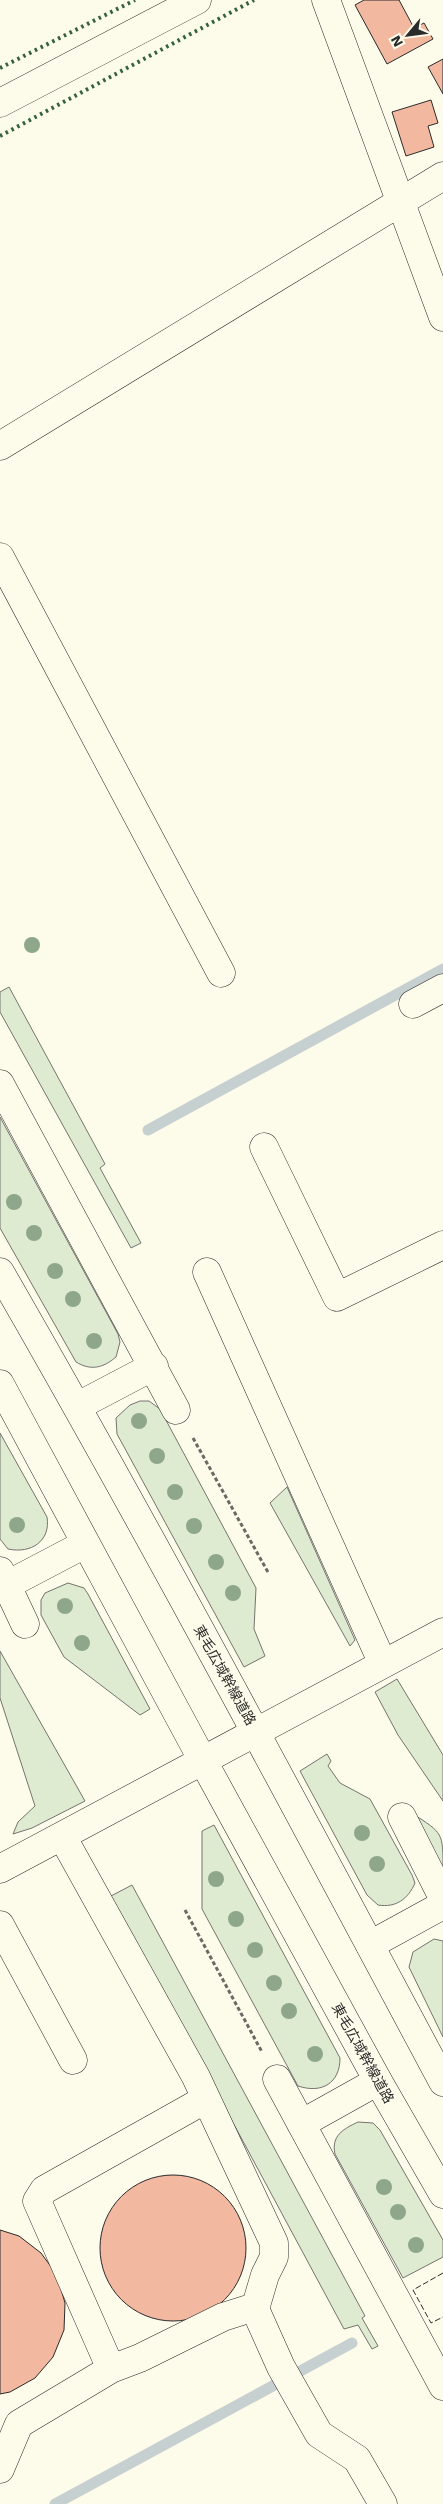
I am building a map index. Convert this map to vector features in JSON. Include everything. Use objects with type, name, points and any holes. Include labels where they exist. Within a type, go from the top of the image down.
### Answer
[{"type":"main road","points":[[0,103],[197,0]]},
{"type":"main road","points":[[326,0],[443,316]]},
{"type":"main road","points":[[0,446],[443,176]]},
{"type":"main road","points":[[0,557],[221,974]]},
{"type":"main road","points":[[413,1004],[443,988]]},
{"type":"main road","points":[[0,1084],[154,1366],[176,1410]]},
{"type":"main road","points":[[264,1147],[337,1297],[443,1245]]},
{"type":"main road","name":"東毛広域幹線道路","points":[[0,1272],[78,1406],[256,1732],[443,2082]]},
{"type":"main road","points":[[207,1272],[383,1664]]},
{"type":"main road","points":[[78,1406],[154,1366]]},
{"type":"main road","name":"東毛広域幹線道路","points":[[0,1384],[85,1544],[378,2081],[443,2194]]},
{"type":"main road","points":[[25,1624],[4,1578],[85,1544]]},
{"type":"main road","points":[[0,1869],[443,1632]]},
{"type":"main road","points":[[402,1817],[443,1898]]},
{"type":"main road","points":[[62,1836],[206,2099],[274,2243],[274,2257],[265,2275],[255,2309],[287,2379],[319,2434],[357,2459],[383,2504]]},
{"type":"main road","points":[[370,1945],[443,1905]]},
{"type":"main road","points":[[0,1924],[73,2060]]},
{"type":"main road","points":[[277,2079],[443,2386]]},
{"type":"main road","points":[[301,2124],[378,2081]]},
{"type":"main road","points":[[111,2369],[37,2201],[44,2190],[206,2099]]},
{"type":"main road","points":[[0,2469],[19,2424],[111,2369],[140,2358],[223,2317],[255,2309]]},
{"type":"path","points":[[176,1410],[269,1574]]},
{"type":"path","points":[[185,1910],[277,2079]]},
{"type":"green space","points":[[9,987],[105,1164],[100,1168],[141,1243],[131,1248],[0,1012],[0,992]]},
{"type":"green space","points":[[0,1117],[118,1334],[120,1342],[116,1357],[102,1366],[87,1367],[76,1362],[0,1228]]},
{"type":"green space","points":[[140,1401],[149,1401],[160,1409],[256,1588],[254,1629],[265,1656],[244,1667],[117,1434],[116,1418],[130,1405]]},
{"type":"green space","points":[[0,1433],[47,1517],[46,1533],[42,1539],[38,1544],[24,1549],[8,1549],[0,1539]]},
{"type":"green space","points":[[287,1487],[355,1640],[350,1646],[270,1503]]},
{"type":"green space","points":[[68,1583],[84,1588],[88,1594],[150,1709],[140,1715],[64,1657],[41,1615],[41,1600],[45,1593]]},
{"type":"green space","points":[[0,1651],[85,1801],[32,1828],[13,1834],[18,1822],[35,1806],[0,1698]]},
{"type":"green space","points":[[397,1679],[443,1755],[443,1801],[398,1735],[375,1692]]},
{"type":"green space","points":[[327,1754],[331,1761],[328,1766],[340,1783],[370,1799],[412,1875],[415,1883],[412,1889],[405,1898],[396,1904],[378,1905],[367,1895],[300,1771]]},
{"type":"green space","points":[[413,1814],[436,1830],[439,1835],[443,1848],[443,1869]]},
{"type":"green space","points":[[214,1825],[340,2058],[337,2074],[333,2080],[322,2087],[315,2089],[298,2086],[202,1909],[202,1831]]},
{"type":"green space","points":[[132,1885],[365,2316],[362,2318],[378,2346],[372,2349],[358,2325],[344,2329],[111,1896]]},
{"type":"green space","points":[[434,1939],[443,1941],[443,2037],[409,1967],[413,1952]]},
{"type":"green space","points":[[358,2122],[373,2123],[380,2130],[443,2240],[443,2257],[403,2278],[335,2154],[335,2142],[339,2134]]},
{"type":"building","points":[[364,0],[399,0],[414,28],[424,23],[433,39],[387,64],[355,5]]},
{"type":"building","points":[[443,59],[443,94],[428,67]]},
{"type":"building","points":[[431,100],[438,123],[428,126],[434,147],[406,156],[392,112]]},
{"type":"building","points":[[173,2175],[201,2180],[225,2196],[241,2220],[246,2248],[241,2276],[225,2300],[201,2316],[173,2321],[145,2316],[121,2300],[105,2276],[100,2248],[105,2220],[121,2196],[145,2180]]},
{"type":"building","points":[[0,2230],[19,2236],[41,2253],[57,2275],[65,2303],[64,2330],[53,2357],[35,2378],[10,2392],[0,2394]]},
{"type":"waterway","points":[[148,1130],[443,969]]},
{"type":"waterway","points":[[55,2504],[352,2343]]},
{"type":"hedge","points":[[0,68],[135,0]]},
{"type":"hedge","points":[[0,136],[254,0]]},
{"type":"fence","points":[[443,2273],[413,2290],[431,2323],[443,2317]]}]
